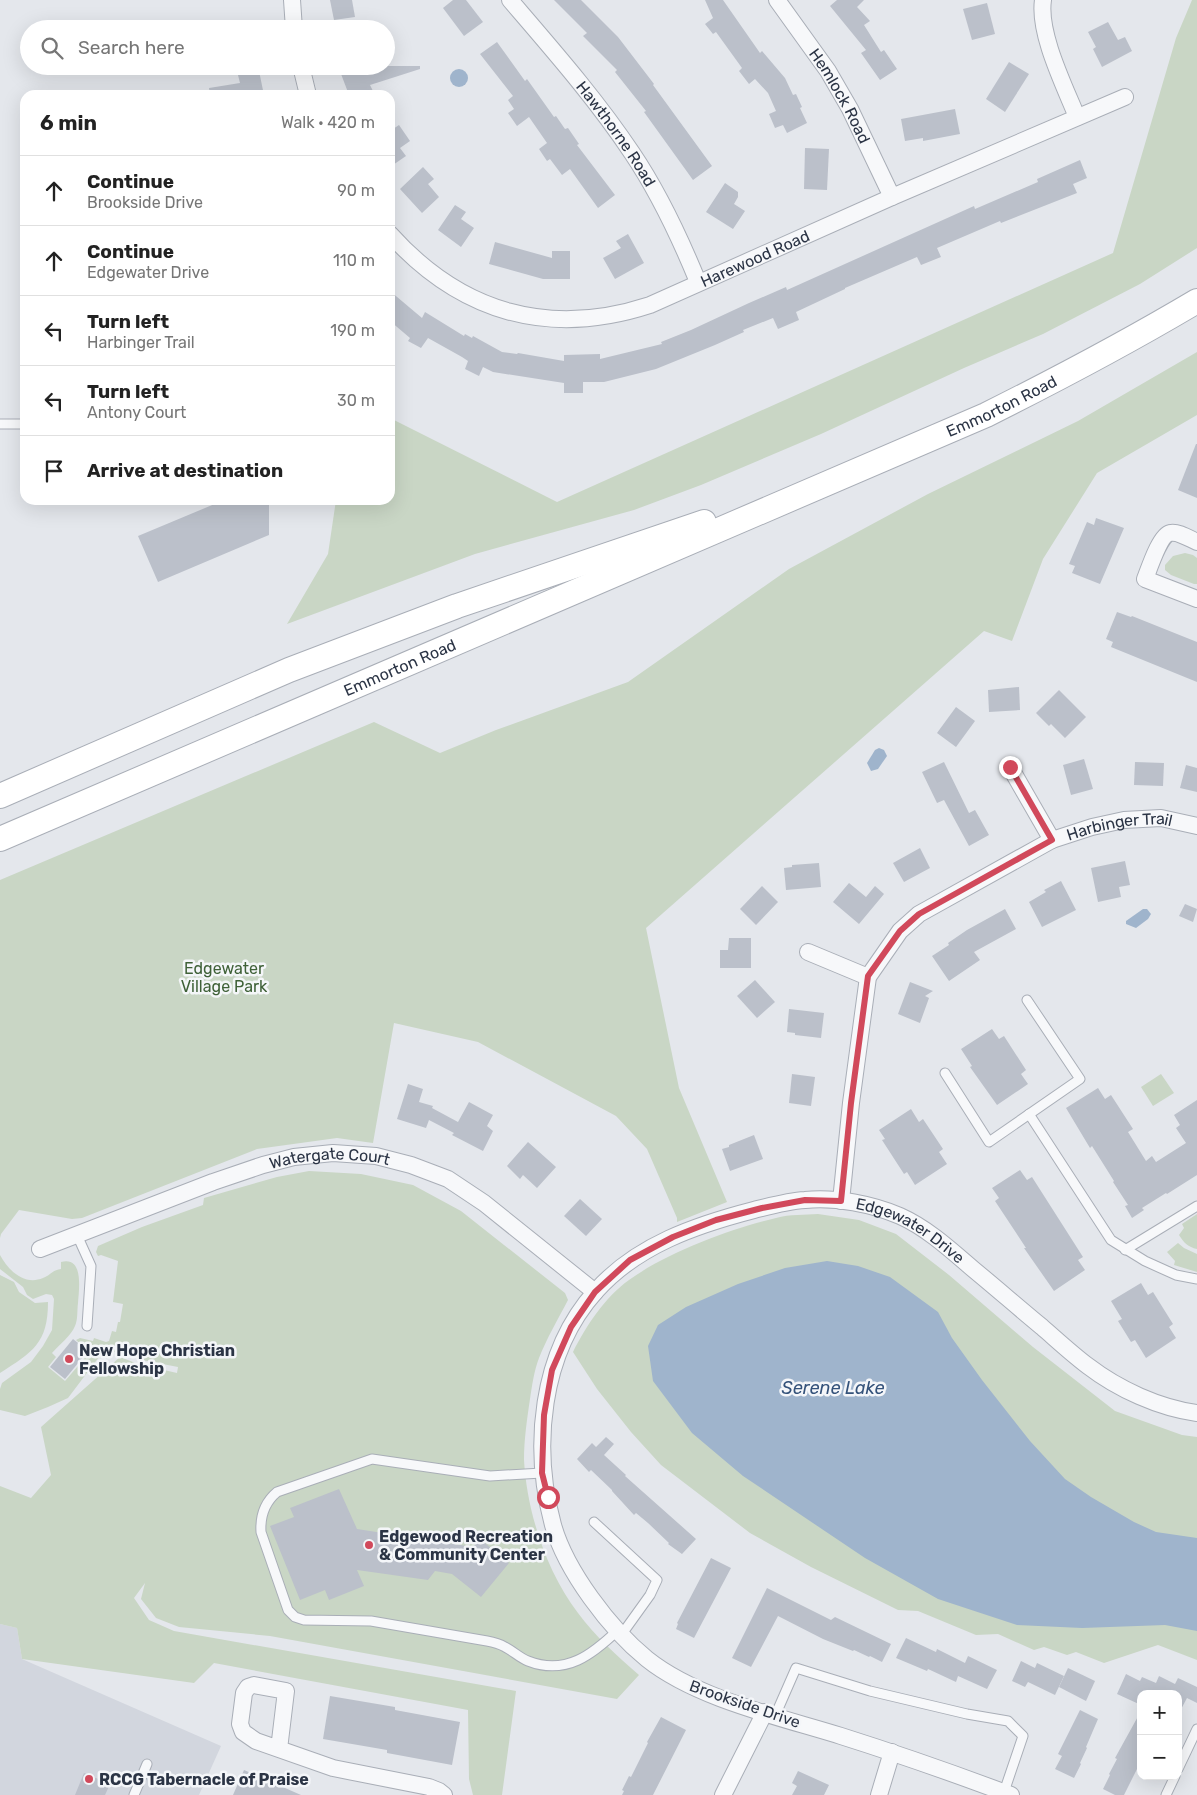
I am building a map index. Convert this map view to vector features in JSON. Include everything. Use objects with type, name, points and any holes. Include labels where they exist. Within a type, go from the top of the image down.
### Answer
[{"type":"main road","name":"Emmorton Road","points":[[0,839],[986,415],[1078,369],[1197,301]]},
{"type":"main road","name":"Emmorton Road","points":[[0,796],[289,670],[456,606],[726,515],[799,496]]},
{"type":"street","points":[[292,0],[293,20]]},
{"type":"street","name":"Hawthorne Road","points":[[510,0],[577,81],[633,154],[676,232],[698,282]]},
{"type":"street","name":"Hemlock Road","points":[[777,0],[810,45],[846,101],[892,197]]},
{"type":"street","points":[[1043,0],[1041,13],[1046,37],[1077,117]]},
{"type":"street","points":[[303,75],[307,90]]},
{"type":"street","name":"Harewood Road","points":[[395,239],[440,280],[465,295],[489,306],[541,318],[572,320],[620,314],[650,305],[892,197],[1126,97]]},
{"type":"street","points":[[1197,542],[1176,533],[1163,536],[1145,579],[1197,599]]},
{"type":"street","points":[[1010,767],[1052,840]]},
{"type":"street","name":"Harbinger Trail","points":[[841,1201],[851,1103],[868,976],[900,931],[919,914],[1052,840],[1092,827],[1124,820],[1161,818],[1197,826]]},
{"type":"street","points":[[808,952],[868,976]]},
{"type":"street","name":"Watergate Court","points":[[40,1249],[213,1182],[294,1156],[333,1153],[376,1156],[411,1165],[448,1179],[484,1203],[595,1292]]},
{"type":"street","name":"Edgewater Drive","points":[[595,1292],[630,1260],[673,1237],[716,1220],[762,1208],[805,1200],[841,1201],[874,1207],[902,1217],[921,1228],[960,1258],[1088,1366],[1119,1386],[1162,1404],[1197,1413]]},
{"type":"street","name":"Brookside Drive","points":[[595,1292],[571,1327],[552,1370],[544,1415],[542,1473],[554,1528],[569,1565],[601,1612],[646,1658],[681,1682],[719,1698],[892,1752],[1001,1793]]},
{"type":"street","points":[[722,1795],[770,1714]]},
{"type":"street","points":[[279,1749],[333,1768],[429,1787],[439,1790],[444,1795]]},
{"type":"street","points":[[879,1795],[892,1752]]},
{"type":"lane","points":[[0,424],[20,424]]},
{"type":"lane","points":[[945,1073],[989,1142],[1080,1079],[1027,1000]]},
{"type":"lane","points":[[1029,1114],[1112,1240],[1145,1261],[1176,1275],[1197,1279]]},
{"type":"lane","points":[[1125,1250],[1197,1206]]},
{"type":"lane","points":[[77,1235],[91,1266],[87,1326]]},
{"type":"lane","points":[[542,1473],[490,1476],[372,1459],[277,1492],[268,1500],[263,1509],[260,1522],[261,1532],[288,1610],[295,1617],[304,1620],[372,1621],[487,1640],[503,1646],[528,1661],[544,1665],[560,1665],[582,1660],[620,1632],[650,1596],[658,1580],[594,1522]]},
{"type":"lane","points":[[770,1714],[796,1668],[870,1691],[966,1714],[1008,1721],[1023,1736],[1001,1793]]},
{"type":"lane","points":[[1182,1761],[1197,1729]]},
{"type":"lane","points":[[134,1795],[147,1764]]},
{"type":"lane","points":[[1166,1795],[1173,1780]]},
{"type":"shaded area","points":[[0,1624],[17,1628],[22,1659],[221,1746],[199,1795],[0,1795]]},
{"type":"green space","points":[[1192,0],[1197,0],[1197,248],[1140,284],[1043,334],[821,434],[701,485],[634,510],[475,554],[287,624],[328,554],[335,505],[395,505],[395,421],[557,502],[1113,253],[1176,38]]},
{"type":"green space","name":"Edgewater Village Park","points":[[1197,352],[1197,415],[1097,473],[1043,559],[1012,641],[984,631],[646,928],[679,1088],[727,1202],[677,1222],[677,1218],[647,1149],[616,1116],[478,1042],[394,1023],[373,1143],[337,1138],[257,1149],[82,1218],[72,1219],[19,1210],[0,1238],[0,880],[374,722],[440,753],[496,730],[628,682],[789,569],[928,494],[1078,421]]},
{"type":"green space","points":[[1185,553],[1197,558],[1197,584],[1171,575],[1165,570],[1165,565],[1173,556]]},
{"type":"green space","points":[[1161,1074],[1174,1093],[1153,1106],[1141,1087]]},
{"type":"green space","points":[[309,1171],[361,1174],[413,1185],[461,1211],[565,1293],[568,1300],[542,1351],[532,1384],[524,1452],[529,1500],[540,1540],[556,1579],[578,1613],[599,1638],[639,1675],[617,1699],[270,1636],[179,1627],[156,1618],[141,1599],[145,1583],[134,1598],[149,1620],[174,1631],[516,1691],[502,1795],[473,1795],[469,1779],[468,1710],[214,1663],[194,1683],[22,1659],[17,1628],[0,1624],[0,1486],[31,1498],[51,1475],[41,1427],[120,1357],[138,1364],[177,1373],[178,1367],[142,1360],[127,1348],[99,1357],[68,1398],[25,1416],[0,1410],[0,1389],[2,1383],[31,1362],[52,1330],[54,1299],[52,1295],[46,1294],[33,1299],[27,1295],[23,1287],[0,1269],[0,1255],[12,1271],[29,1280],[43,1278],[61,1269],[61,1262],[68,1261],[74,1264],[77,1269],[79,1282],[76,1324],[71,1333],[52,1353],[56,1357],[48,1367],[65,1381],[90,1352],[76,1340],[80,1338],[93,1341],[94,1338],[106,1342],[109,1341],[112,1331],[116,1332],[118,1322],[120,1322],[123,1304],[113,1302],[118,1261],[101,1255],[98,1256],[96,1252],[98,1246],[142,1227],[203,1205],[204,1198],[277,1177]]},
{"type":"green space","name":"Serene Lake","points":[[818,1214],[859,1220],[896,1234],[949,1275],[1033,1347],[1115,1411],[1182,1435],[1197,1437],[1197,1660],[1158,1645],[1104,1663],[1076,1652],[1067,1655],[1044,1647],[1034,1650],[998,1634],[976,1635],[918,1611],[898,1610],[811,1567],[750,1533],[661,1465],[631,1432],[597,1389],[573,1352],[590,1322],[604,1303],[620,1287],[645,1270],[700,1243],[739,1228],[776,1218]]},
{"type":"green space","points":[[1197,1214],[1197,1249],[1186,1244],[1179,1235],[1184,1228],[1182,1224]]},
{"type":"green space","points":[[1178,1243],[1197,1254],[1197,1272],[1174,1265],[1175,1261],[1167,1252]]},
{"type":"green space","points":[[0,1275],[14,1282],[19,1292],[35,1303],[48,1302],[42,1337],[30,1352],[0,1373]]},
{"type":"water","points":[[455,69],[463,69],[468,74],[466,85],[455,87],[450,82],[450,74]]},
{"type":"water","points":[[879,748],[884,750],[887,756],[878,769],[871,771],[867,763],[875,750]]},
{"type":"water","points":[[1143,909],[1147,909],[1151,914],[1148,919],[1136,928],[1126,924],[1126,921]]},
{"type":"water","name":"Serene Lake","points":[[827,1261],[858,1266],[890,1277],[938,1312],[952,1338],[982,1380],[1030,1441],[1065,1479],[1091,1497],[1134,1522],[1156,1532],[1197,1538],[1197,1631],[1165,1625],[1082,1628],[1017,1625],[938,1599],[865,1558],[743,1476],[692,1433],[653,1381],[648,1346],[658,1325],[686,1307],[738,1284],[785,1268]]},
{"type":"building","points":[[330,0],[352,0],[355,17],[334,20]]},
{"type":"building","points":[[453,0],[466,0],[483,22],[464,36],[443,8]]},
{"type":"building","points":[[554,0],[581,0],[618,37],[712,166],[693,180],[644,112],[646,111],[615,72],[617,70],[583,36],[587,33]]},
{"type":"building","points":[[705,0],[723,0],[760,53],[762,51],[785,78],[793,95],[796,94],[807,123],[787,133],[783,125],[775,128],[769,114],[776,111],[768,93],[755,79],[749,84],[739,71],[742,68],[716,32],[713,34],[705,24],[713,18]]},
{"type":"building","points":[[837,0],[864,0],[857,7],[870,21],[864,25],[881,52],[884,50],[897,69],[880,80],[861,53],[866,50],[830,6]]},
{"type":"building","points":[[987,3],[995,34],[972,40],[963,9]]},
{"type":"building","points":[[1108,22],[1118,40],[1125,37],[1132,51],[1102,67],[1093,49],[1096,47],[1088,32]]},
{"type":"building","points":[[497,42],[554,117],[556,116],[565,129],[568,128],[579,144],[577,145],[615,195],[598,208],[570,169],[562,175],[550,159],[547,161],[539,149],[547,143],[529,117],[517,126],[508,113],[514,109],[508,100],[513,96],[480,54]]},
{"type":"building","points":[[1009,62],[1029,74],[1005,112],[986,99]]},
{"type":"building","points":[[395,66],[420,66],[420,69],[370,85],[372,90],[347,90],[341,75],[395,75]]},
{"type":"building","points":[[238,75],[260,75],[263,90],[209,90],[209,88],[240,83]]},
{"type":"building","points":[[955,109],[960,134],[923,141],[923,138],[905,141],[901,119]]},
{"type":"building","points":[[399,125],[410,141],[400,148],[406,156],[395,164],[395,128]]},
{"type":"building","points":[[805,148],[829,149],[827,190],[804,189]]},
{"type":"building","points":[[1080,160],[1087,178],[1073,184],[1077,193],[1001,223],[1000,221],[937,248],[941,257],[921,265],[917,257],[845,288],[796,312],[799,320],[778,329],[773,318],[743,330],[744,332],[715,345],[656,369],[604,382],[583,382],[583,393],[564,393],[564,383],[493,372],[483,367],[479,376],[465,369],[468,361],[462,357],[428,338],[421,348],[408,341],[410,338],[395,325],[395,295],[422,318],[425,312],[464,336],[465,334],[472,338],[473,336],[502,352],[564,361],[564,355],[600,354],[600,359],[662,344],[661,342],[749,303],[786,287],[787,290],[974,206],[975,209],[1038,182],[1037,179]]},
{"type":"building","points":[[423,167],[434,179],[428,184],[439,197],[422,213],[400,189]]},
{"type":"building","points":[[725,183],[738,192],[738,197],[734,204],[745,211],[733,229],[706,212]]},
{"type":"building","points":[[455,205],[466,212],[461,219],[474,228],[461,247],[438,230]]},
{"type":"building","points":[[628,234],[644,263],[615,279],[603,258],[621,248],[616,241]]},
{"type":"building","points":[[495,242],[552,258],[552,251],[570,251],[570,279],[543,279],[489,264]]},
{"type":"building","points":[[1197,444],[1197,498],[1178,490]]},
{"type":"building","points":[[212,505],[269,505],[269,535],[158,582],[138,536]]},
{"type":"building","points":[[1096,518],[1124,528],[1100,584],[1072,573],[1075,566],[1069,564],[1087,522],[1094,525]]},
{"type":"building","points":[[1117,612],[1132,616],[1197,642],[1197,682],[1111,647],[1113,642],[1106,639]]},
{"type":"building","points":[[1019,687],[1020,710],[989,712],[988,690]]},
{"type":"building","points":[[1059,690],[1086,717],[1065,738],[1036,713]]},
{"type":"building","points":[[956,707],[975,721],[956,747],[937,733]]},
{"type":"building","points":[[1084,759],[1093,789],[1071,795],[1063,765]]},
{"type":"building","points":[[944,762],[969,813],[975,810],[989,835],[969,846],[944,800],[937,803],[922,772]]},
{"type":"building","points":[[1135,762],[1164,763],[1163,786],[1134,785]]},
{"type":"building","points":[[1186,765],[1197,768],[1197,792],[1180,788]]},
{"type":"building","points":[[920,848],[930,868],[904,882],[893,863]]},
{"type":"building","points":[[1125,861],[1130,885],[1119,887],[1121,897],[1098,902],[1091,868]]},
{"type":"building","points":[[819,863],[821,887],[786,890],[784,868],[792,867],[792,865]]},
{"type":"building","points":[[1061,881],[1076,910],[1042,927],[1029,902],[1046,892],[1044,890]]},
{"type":"building","points":[[849,883],[866,897],[875,886],[884,894],[859,924],[833,902]]},
{"type":"building","points":[[762,886],[778,902],[756,925],[740,909]]},
{"type":"building","points":[[1185,904],[1197,909],[1193,922],[1179,916]]},
{"type":"building","points":[[1005,909],[1016,929],[974,952],[980,960],[949,981],[932,956],[967,930]]},
{"type":"building","points":[[729,938],[751,938],[751,968],[720,968],[720,950],[728,950]]},
{"type":"building","points":[[755,980],[775,1002],[757,1018],[737,996]]},
{"type":"building","points":[[910,982],[933,991],[925,996],[929,998],[920,1023],[898,1014]]},
{"type":"building","points":[[789,1009],[824,1013],[821,1038],[795,1035],[795,1033],[787,1032]]},
{"type":"building","points":[[992,1029],[999,1039],[1004,1036],[1026,1070],[1021,1074],[1028,1084],[997,1105],[970,1067],[972,1066],[961,1049]]},
{"type":"building","points":[[792,1074],[815,1077],[811,1106],[789,1103]]},
{"type":"building","points":[[408,1084],[423,1089],[419,1102],[433,1106],[432,1108],[458,1122],[469,1102],[493,1115],[487,1126],[493,1131],[483,1151],[452,1135],[454,1133],[429,1120],[426,1128],[397,1119]]},
{"type":"building","points":[[1098,1088],[1105,1099],[1111,1095],[1133,1129],[1128,1132],[1146,1161],[1152,1156],[1156,1162],[1186,1143],[1176,1128],[1180,1125],[1174,1115],[1197,1100],[1197,1175],[1142,1208],[1144,1210],[1132,1218],[1125,1206],[1128,1205],[1114,1181],[1092,1146],[1090,1148],[1066,1108]]},
{"type":"building","points":[[911,1109],[919,1122],[923,1119],[943,1149],[939,1152],[947,1164],[915,1185],[907,1172],[904,1174],[882,1140],[885,1139],[879,1130]]},
{"type":"building","points":[[754,1135],[763,1159],[730,1171],[722,1149]]},
{"type":"building","points":[[528,1142],[556,1167],[537,1188],[523,1175],[520,1179],[507,1166]]},
{"type":"building","points":[[1020,1170],[1027,1180],[1032,1177],[1083,1257],[1078,1260],[1085,1270],[1054,1291],[1024,1248],[1026,1248],[995,1201],[999,1198],[992,1188]]},
{"type":"building","points":[[580,1199],[602,1219],[586,1236],[564,1216]]},
{"type":"building","points":[[1141,1283],[1148,1295],[1153,1292],[1173,1324],[1169,1327],[1176,1338],[1146,1358],[1135,1340],[1131,1342],[1118,1321],[1122,1319],[1111,1301]]},
{"type":"building","name":"New Hope Christian Fellowship","points":[[73,1339],[88,1351],[65,1379],[50,1367]]},
{"type":"building","points":[[606,1437],[614,1444],[604,1455],[696,1539],[682,1554],[668,1544],[636,1513],[634,1515],[612,1490],[591,1470],[589,1472],[577,1459],[592,1443],[596,1447]]},
{"type":"building","name":"Edgewood Recreation & Community Center","points":[[339,1489],[357,1529],[473,1547],[480,1539],[509,1563],[481,1597],[452,1574],[435,1571],[428,1580],[357,1570],[364,1586],[329,1600],[325,1590],[300,1600],[270,1526],[294,1517],[290,1508]]},
{"type":"building","points":[[711,1558],[731,1568],[694,1638],[676,1629],[677,1623]]},
{"type":"building","points":[[767,1588],[831,1620],[835,1617],[891,1644],[882,1662],[823,1639],[778,1616],[751,1667],[732,1658]]},
{"type":"building","points":[[906,1638],[936,1652],[937,1649],[965,1663],[968,1656],[997,1670],[987,1689],[958,1676],[956,1682],[928,1669],[927,1671],[896,1658]]},
{"type":"building","points":[[1021,1661],[1035,1668],[1037,1663],[1064,1676],[1055,1695],[1028,1682],[1025,1687],[1012,1681]]},
{"type":"building","points":[[1068,1668],[1095,1681],[1086,1701],[1059,1687]]},
{"type":"building","points":[[1126,1674],[1140,1681],[1142,1677],[1156,1683],[1159,1676],[1175,1684],[1178,1678],[1197,1687],[1197,1703],[1187,1698],[1182,1707],[1182,1690],[1137,1690],[1137,1703],[1117,1694]]},
{"type":"building","points":[[330,1696],[395,1707],[395,1710],[460,1722],[452,1765],[387,1753],[387,1750],[323,1739]]},
{"type":"building","points":[[1080,1710],[1098,1719],[1074,1778],[1055,1769],[1062,1756],[1058,1754]]},
{"type":"building","points":[[661,1717],[686,1730],[653,1795],[622,1795],[624,1791],[622,1790],[629,1776],[631,1777]]},
{"type":"building","points":[[1137,1718],[1137,1769],[1124,1795],[1115,1795],[1103,1789],[1117,1759],[1115,1758]]},
{"type":"building","points":[[244,1770],[301,1795],[233,1795]]},
{"type":"building","points":[[798,1771],[829,1785],[824,1795],[792,1795],[797,1786],[792,1783]]},
{"type":"building","name":"RCCG Tabernacle of Praise","points":[[84,1773],[110,1784],[105,1795],[75,1795]]},
{"type":"place","name":"New Hope Christian Fellowship","points":[[69,1359]]},
{"type":"place","name":"Edgewood Recreation & Community Center","points":[[369,1545]]},
{"type":"place","name":"RCCG Tabernacle of Praise","points":[[89,1779]]},
{"type":"route","points":[[548,1497],[542,1473],[544,1415],[552,1370],[571,1327],[595,1292],[630,1260],[673,1237],[716,1220],[762,1208],[805,1200],[841,1201],[851,1103],[868,976],[900,931],[919,914],[1052,840],[1010,767]]}]
